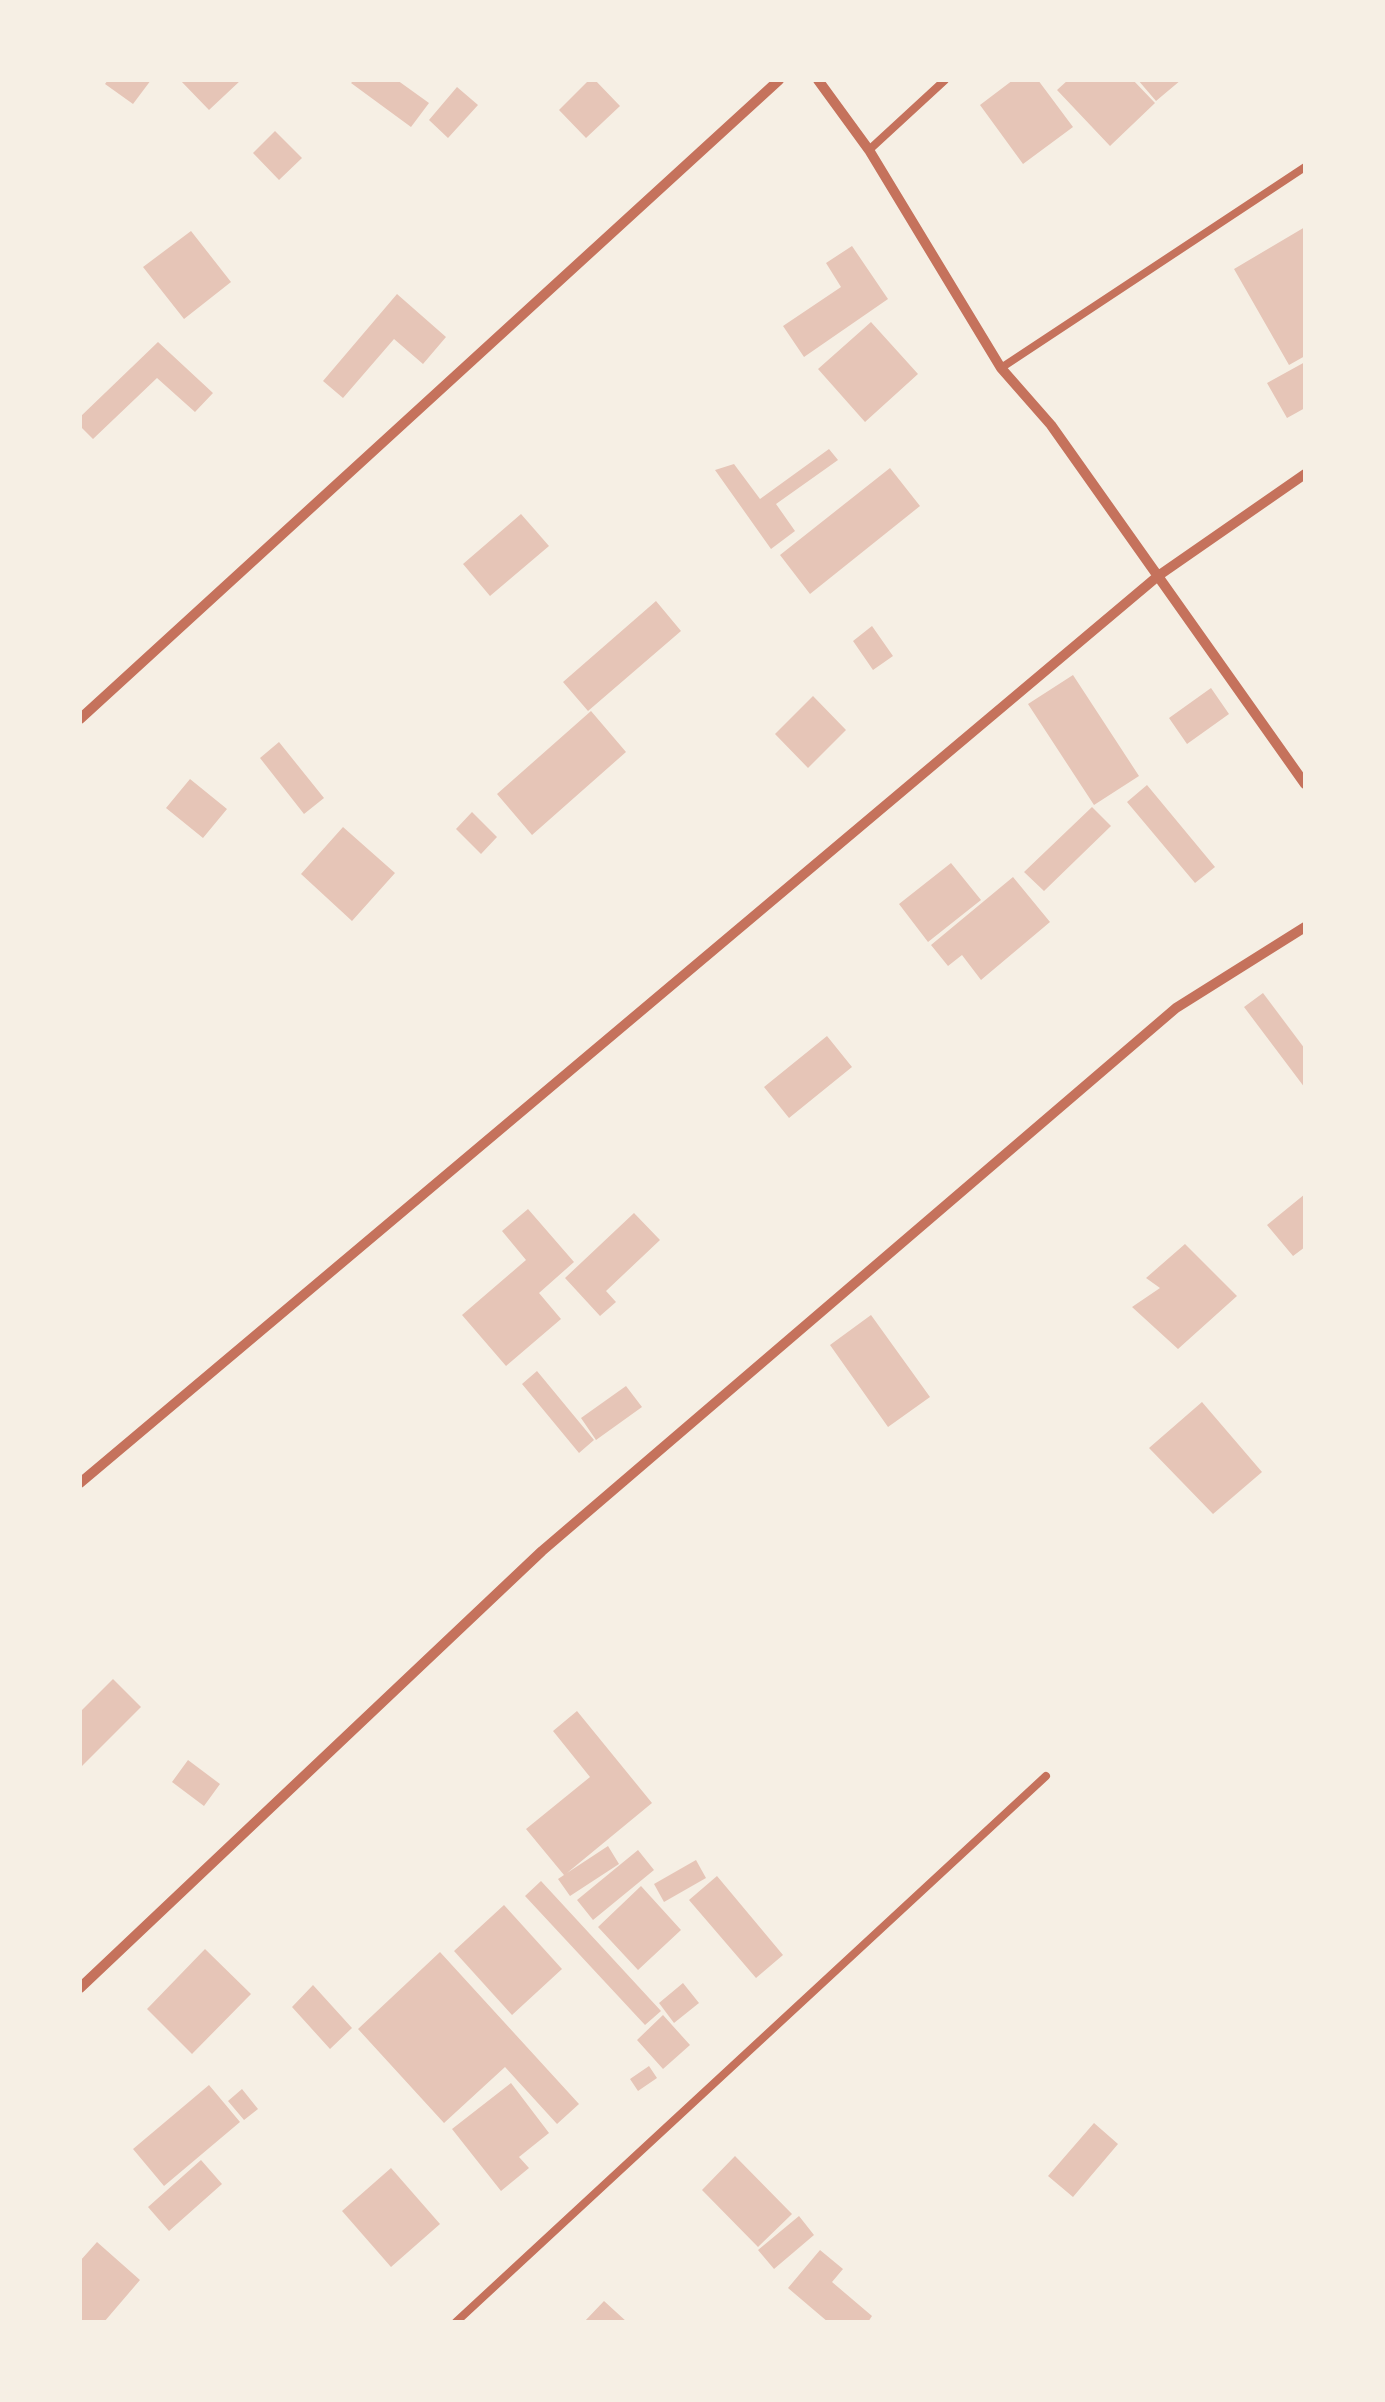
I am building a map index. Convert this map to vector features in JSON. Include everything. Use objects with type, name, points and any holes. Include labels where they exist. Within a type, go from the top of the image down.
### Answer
[{"type":"street","points":[[80,719],[779,80]]},
{"type":"street","points":[[818,80],[869,150],[1001,368],[1051,424],[1305,784]]},
{"type":"street","points":[[80,1483],[1158,576],[1305,474]]},
{"type":"street","points":[[80,1988],[542,1551],[1176,1008],[1305,927]]},
{"type":"lane","points":[[869,150],[945,80]]},
{"type":"lane","points":[[1001,368],[1305,167]]},
{"type":"lane","points":[[456,2322],[1046,1776]]},
{"type":"building","points":[[108,80],[151,80],[133,104],[105,84]]},
{"type":"building","points":[[180,80],[241,80],[209,110]]},
{"type":"building","points":[[397,80],[429,103],[411,127],[351,83]]},
{"type":"building","points":[[589,80],[595,80],[620,106],[586,138],[559,110]]},
{"type":"building","points":[[1013,80],[1038,80],[1073,127],[1023,164],[980,105]]},
{"type":"building","points":[[1068,80],[1133,80],[1155,103],[1110,146],[1057,90]]},
{"type":"building","points":[[1138,80],[1181,80],[1156,101]]},
{"type":"building","points":[[457,87],[478,105],[448,138],[429,120]]},
{"type":"building","points":[[275,131],[302,158],[279,180],[253,153]]},
{"type":"building","points":[[1305,227],[1305,356],[1289,365],[1234,269]]},
{"type":"building","points":[[191,231],[231,282],[184,319],[143,267]]},
{"type":"building","points":[[852,246],[888,299],[804,357],[783,326],[841,287],[826,263]]},
{"type":"building","points":[[397,294],[446,337],[423,364],[394,339],[343,398],[323,381]]},
{"type":"building","points":[[871,322],[918,374],[865,422],[818,369]]},
{"type":"building","points":[[158,342],[213,393],[195,412],[157,378],[93,439],[80,426],[80,417]]},
{"type":"building","points":[[1305,362],[1305,408],[1287,418],[1267,383]]},
{"type":"building","points":[[829,449],[838,460],[776,504],[795,531],[771,549],[715,470],[734,464],[760,499]]},
{"type":"building","points":[[890,468],[920,506],[810,594],[780,555]]},
{"type":"building","points":[[521,514],[549,546],[490,596],[463,564]]},
{"type":"building","points":[[656,601],[681,631],[588,711],[563,682]]},
{"type":"building","points":[[872,626],[893,656],[873,670],[853,641]]},
{"type":"building","points":[[1073,675],[1139,776],[1094,805],[1028,704]]},
{"type":"building","points":[[1211,688],[1229,714],[1187,744],[1169,718]]},
{"type":"building","points":[[813,696],[846,730],[808,768],[775,734]]},
{"type":"building","points":[[591,711],[626,752],[532,835],[497,794]]},
{"type":"building","points":[[279,742],[324,798],[304,814],[260,758]]},
{"type":"building","points":[[190,779],[227,809],[203,838],[166,808]]},
{"type":"building","points":[[1147,785],[1215,867],[1195,883],[1127,802]]},
{"type":"building","points":[[1092,807],[1111,826],[1044,891],[1024,872]]},
{"type":"building","points":[[472,812],[497,837],[481,854],[456,829]]},
{"type":"building","points":[[343,827],[395,873],[352,921],[301,874]]},
{"type":"building","points":[[951,863],[981,900],[928,942],[899,904]]},
{"type":"building","points":[[1013,877],[1050,922],[981,980],[962,955],[948,966],[931,945]]},
{"type":"building","points":[[1263,993],[1305,1049],[1305,1088],[1244,1007]]},
{"type":"building","points":[[827,1036],[852,1067],[789,1118],[764,1087]]},
{"type":"building","points":[[1305,1194],[1305,1247],[1293,1256],[1267,1225]]},
{"type":"building","points":[[528,1209],[574,1262],[539,1293],[561,1319],[506,1366],[462,1315],[526,1260],[502,1231]]},
{"type":"building","points":[[634,1213],[660,1240],[606,1291],[616,1302],[600,1316],[565,1278]]},
{"type":"building","points":[[1185,1244],[1237,1296],[1178,1349],[1132,1307],[1160,1288],[1146,1278]]},
{"type":"building","points":[[871,1315],[930,1397],[888,1427],[830,1345]]},
{"type":"building","points":[[537,1371],[594,1440],[579,1453],[522,1384]]},
{"type":"building","points":[[626,1386],[642,1407],[596,1440],[581,1418]]},
{"type":"building","points":[[1202,1402],[1262,1472],[1213,1514],[1149,1448]]},
{"type":"building","points":[[113,1679],[141,1707],[80,1768],[80,1712]]},
{"type":"building","points":[[577,1711],[652,1803],[567,1873],[608,1846],[619,1864],[570,1896],[558,1879],[564,1875],[526,1829],[590,1777],[553,1731]]},
{"type":"building","points":[[188,1760],[220,1784],[204,1806],[172,1782]]},
{"type":"building","points":[[638,1850],[654,1870],[593,1920],[577,1900]]},
{"type":"building","points":[[696,1860],[706,1878],[664,1902],[654,1884]]},
{"type":"building","points":[[717,1876],[783,1955],[756,1978],[689,1900]]},
{"type":"building","points":[[541,1881],[661,2011],[645,2025],[525,1896]]},
{"type":"building","points":[[641,1886],[681,1930],[638,1970],[598,1927]]},
{"type":"building","points":[[504,1905],[562,1969],[512,2015],[454,1951]]},
{"type":"building","points":[[205,1949],[251,1994],[192,2054],[147,2009]]},
{"type":"building","points":[[440,1952],[579,2104],[557,2124],[505,2067],[444,2123],[358,2029]]},
{"type":"building","points":[[683,1983],[699,2003],[674,2023],[659,2003]]},
{"type":"building","points":[[313,1985],[352,2028],[330,2049],[292,2007]]},
{"type":"building","points":[[663,2015],[690,2045],[663,2069],[637,2040]]},
{"type":"building","points":[[649,2066],[657,2078],[638,2091],[630,2079]]},
{"type":"building","points":[[511,2083],[549,2133],[519,2157],[529,2168],[501,2191],[452,2129]]},
{"type":"building","points":[[209,2085],[240,2122],[164,2186],[133,2149]]},
{"type":"building","points":[[242,2089],[258,2109],[244,2120],[228,2101]]},
{"type":"building","points":[[1094,2123],[1118,2144],[1073,2197],[1048,2176]]},
{"type":"building","points":[[735,2156],[792,2214],[758,2247],[702,2190]]},
{"type":"building","points":[[201,2160],[222,2184],[169,2231],[148,2207]]},
{"type":"building","points":[[391,2168],[440,2224],[391,2267],[342,2211]]},
{"type":"building","points":[[799,2216],[814,2235],[774,2269],[758,2250]]},
{"type":"building","points":[[97,2242],[140,2280],[104,2322],[80,2322],[80,2261]]},
{"type":"building","points":[[820,2250],[843,2269],[832,2282],[872,2316],[868,2322],[828,2322],[788,2288]]},
{"type":"building","points":[[604,2301],[627,2322],[584,2322]]}]
